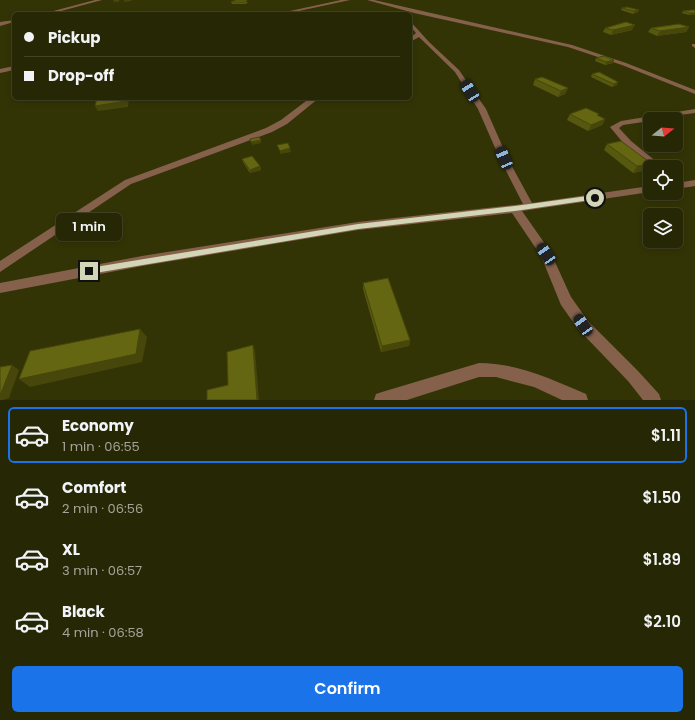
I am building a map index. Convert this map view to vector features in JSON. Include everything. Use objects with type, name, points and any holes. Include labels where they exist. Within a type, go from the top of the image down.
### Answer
[{"type":"street","points":[[52,12],[100,0]]},
{"type":"street","points":[[288,12],[348,0]]},
{"type":"street","points":[[369,0],[395,8],[552,41],[599,55],[695,92]]},
{"type":"street","points":[[392,0],[395,8],[399,12]]},
{"type":"street","points":[[0,24],[12,21]]},
{"type":"street","points":[[412,25],[427,43],[458,71],[482,109],[528,207]]},
{"type":"street","points":[[412,39],[419,33]]},
{"type":"street","points":[[0,71],[12,68]]},
{"type":"street","points":[[0,267],[128,182],[269,130],[284,122],[312,100]]},
{"type":"street","points":[[650,160],[624,139],[614,127],[621,123],[695,111]]},
{"type":"street","points":[[683,184],[695,183]]},
{"type":"street","points":[[0,288],[142,261],[358,226],[515,209],[643,190]]},
{"type":"street","points":[[515,209],[546,254],[566,301],[583,325],[633,376],[653,400]]},
{"type":"street","points":[[382,400],[479,370],[496,370],[535,380],[580,400]]},
{"type":"building","points":[[236,0],[247,0],[246,2],[231,2]]},
{"type":"building","points":[[627,7],[639,10],[634,11],[622,8]]},
{"type":"building","points":[[695,10],[695,13],[683,11]]},
{"type":"building","points":[[626,22],[635,25],[613,30],[605,28]]},
{"type":"building","points":[[679,24],[689,27],[660,31],[651,28]]},
{"type":"building","points":[[604,56],[614,60],[606,62],[596,58]]},
{"type":"building","points":[[599,72],[618,82],[614,84],[592,74]]},
{"type":"building","points":[[542,77],[568,88],[561,91],[535,79]]},
{"type":"building","points":[[96,100],[126,100],[126,101],[95,106]]},
{"type":"building","points":[[586,108],[599,114],[597,115],[605,119],[591,125],[570,114]]},
{"type":"building","points":[[259,137],[261,140],[251,142],[250,139]]},
{"type":"building","points":[[621,141],[647,160],[643,160],[643,165],[637,166],[607,144]]},
{"type":"building","points":[[288,143],[290,148],[280,151],[277,145]]},
{"type":"building","points":[[252,156],[260,166],[250,170],[242,159]]},
{"type":"building","points":[[388,278],[410,340],[382,346],[363,283]]},
{"type":"building","points":[[140,329],[136,354],[19,379],[30,351]]},
{"type":"building","points":[[253,345],[257,400],[207,400],[207,390],[228,385],[227,352]]},
{"type":"building","points":[[12,365],[1,393],[0,394],[0,367]]},
{"type":"route","points":[[89,271],[358,226],[515,209],[595,198]]}]
